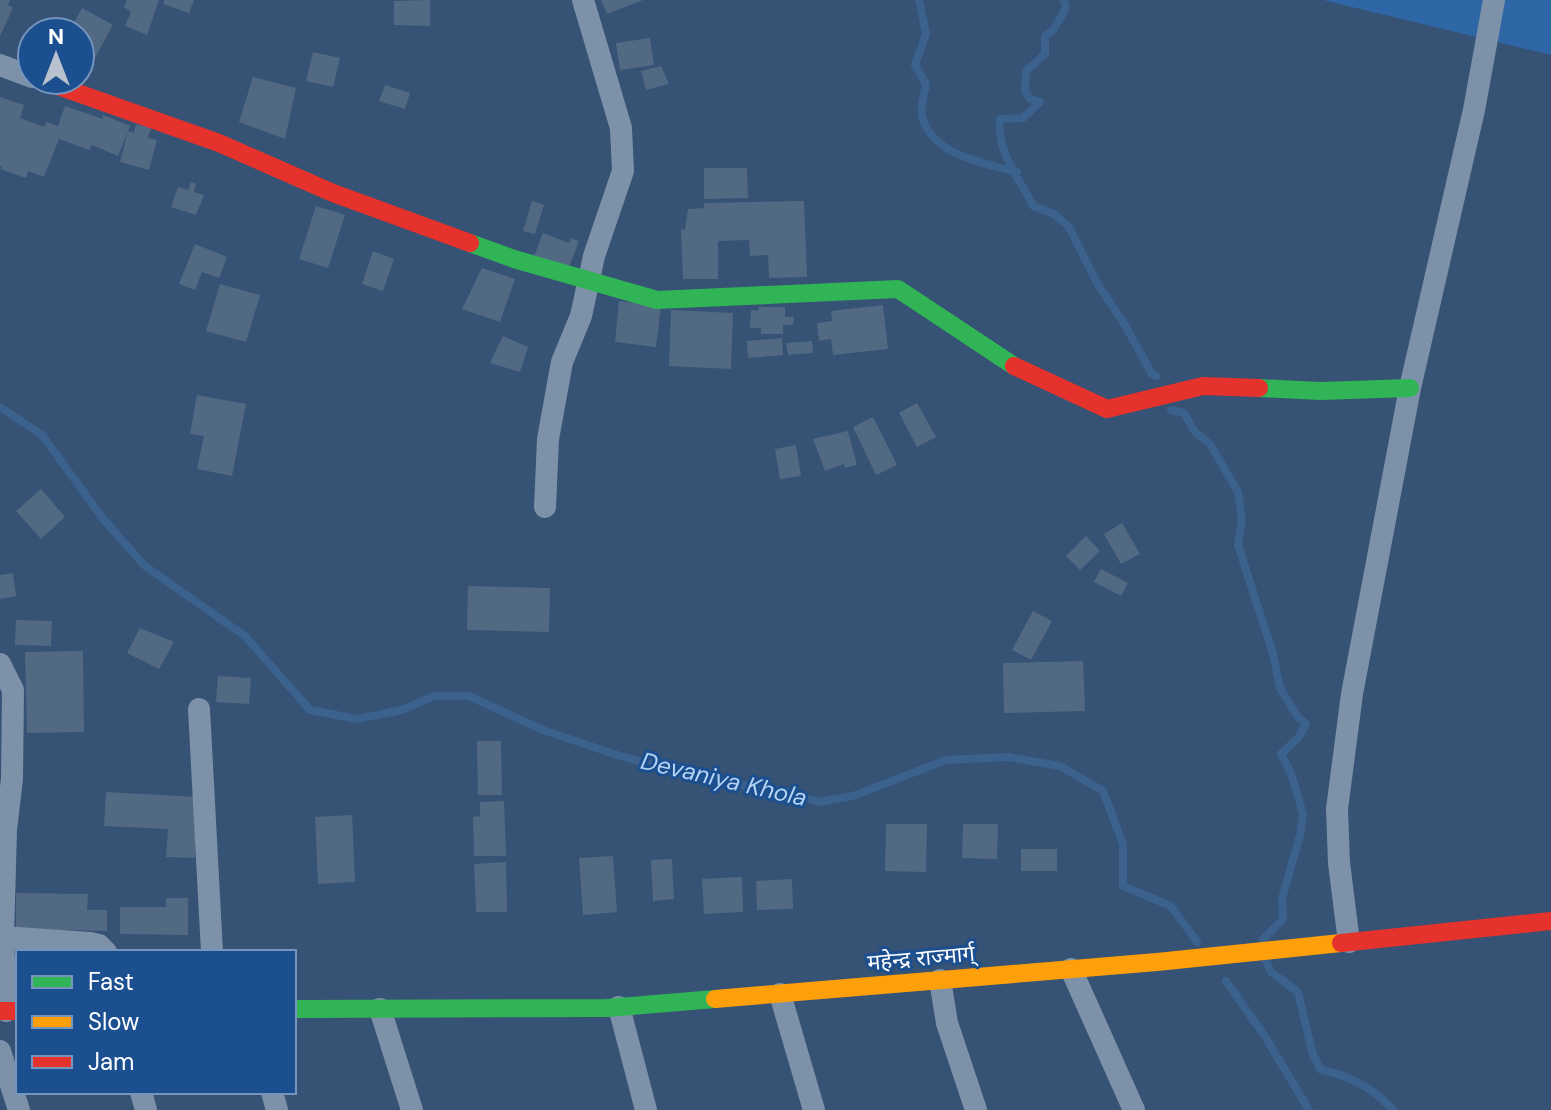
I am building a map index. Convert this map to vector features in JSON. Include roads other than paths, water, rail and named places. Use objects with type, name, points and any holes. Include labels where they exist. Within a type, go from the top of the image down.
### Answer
[{"type":"main road","points":[[86,96],[219,143],[333,193],[500,254],[657,300],[898,289],[1017,368],[1107,409],[1203,386],[1320,391],[1410,388]]},
{"type":"main road","name":"महेन्द्र राज्मार्ग्","points":[[296,1009],[619,1007],[1157,962],[1551,921]]},
{"type":"street","points":[[545,507],[548,439],[562,362],[581,316],[594,256],[623,171],[621,128],[583,0]]},
{"type":"street","points":[[1349,942],[1339,863],[1337,809],[1342,758],[1410,388],[1474,110],[1494,0]]},
{"type":"street","points":[[0,664],[6,690],[12,779],[6,830],[3,937],[8,1011]]},
{"type":"street","points":[[199,709],[212,950]]},
{"type":"street","points":[[3,937],[90,943],[104,950]]},
{"type":"street","points":[[1071,969],[1134,1110]]},
{"type":"street","points":[[940,980],[947,1023],[976,1110]]},
{"type":"street","points":[[780,994],[814,1110]]},
{"type":"street","points":[[619,1007],[646,1110]]},
{"type":"street","points":[[380,1009],[412,1110]]},
{"type":"street","points":[[0,1051],[19,1110]]},
{"type":"waterway","points":[[919,0],[926,34],[915,65],[926,84],[922,116],[927,129],[936,140],[960,155],[1017,172]]},
{"type":"waterway","points":[[1064,0],[1066,8],[1054,29],[1045,36],[1045,54],[1026,71],[1025,91],[1030,99],[1040,102],[1023,118],[1000,119],[1002,142],[1033,206],[1054,214],[1069,227],[1097,283],[1152,374],[1157,376]]},
{"type":"waterway","name":"Devaniya Khola","points":[[0,407],[42,435],[104,520],[145,566],[245,636],[310,710],[357,719],[402,710],[434,696],[469,696],[543,730],[614,754],[667,769],[783,791],[819,802],[853,796],[946,760],[1008,757],[1060,766],[1103,791],[1123,844],[1123,886],[1171,906],[1197,942]]},
{"type":"waterway","points":[[1171,410],[1184,413],[1195,432],[1210,444],[1238,492],[1242,520],[1238,545],[1273,654],[1280,688],[1306,724],[1298,738],[1281,754],[1291,773],[1303,814],[1282,899],[1283,919],[1263,939]]},
{"type":"waterway","points":[[1266,961],[1271,972],[1298,992],[1313,1055],[1321,1070],[1360,1084],[1393,1110]]},
{"type":"waterway","name":"Devaniya Khola","points":[[1226,981],[1264,1035],[1309,1110]]}]
